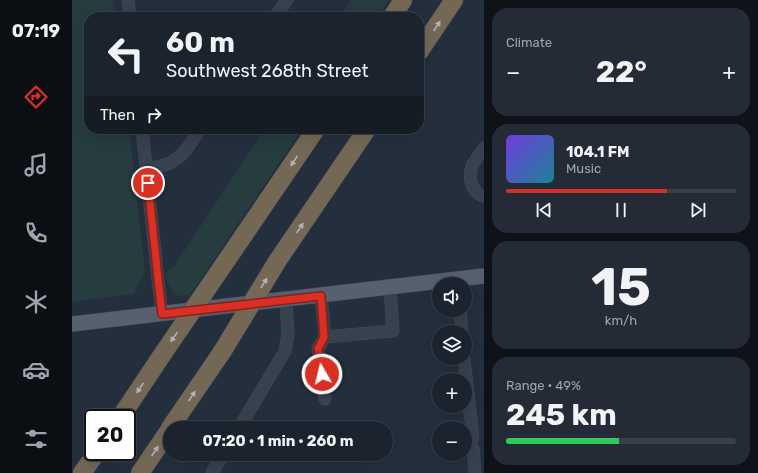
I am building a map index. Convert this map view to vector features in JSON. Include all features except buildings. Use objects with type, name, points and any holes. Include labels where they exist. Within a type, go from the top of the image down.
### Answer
[{"type":"highway","points":[[395,12],[403,0]]},
{"type":"highway","points":[[424,45],[454,0]]},
{"type":"highway","points":[[126,409],[313,134]]},
{"type":"highway","points":[[175,421],[222,352],[278,260],[364,134]]},
{"type":"highway","points":[[140,473],[163,438]]},
{"type":"highway","points":[[82,473],[91,461]]},
{"type":"main road","points":[[472,279],[484,276]]},
{"type":"main road","points":[[72,324],[390,287],[432,284]]},
{"type":"street","points":[[128,0],[129,12]]},
{"type":"street","points":[[279,12],[287,0]]},
{"type":"street","points":[[143,134],[162,314]]},
{"type":"street","points":[[146,168],[166,165],[178,158],[185,151],[197,134]]},
{"type":"street","points":[[481,196],[472,188],[470,169],[484,148]]},
{"type":"street","points":[[324,337],[393,331],[390,287]]},
{"type":"street","points":[[321,296],[324,337],[318,349],[325,399]]},
{"type":"street","points":[[243,421],[285,351],[288,334],[286,300]]},
{"type":"street","points":[[465,365],[475,473]]},
{"type":"street","points":[[212,473],[219,461]]},
{"type":"green space","points":[[72,0],[114,0],[115,12],[84,12],[84,134],[130,134],[145,271],[134,294],[72,302]]},
{"type":"green space","points":[[351,0],[389,0],[381,12],[343,12]]},
{"type":"green space","points":[[262,134],[299,134],[190,295],[178,296],[169,285],[165,272],[173,268]]},
{"type":"route","points":[[148,183],[162,314],[321,296],[324,337],[318,349],[322,374]]}]
